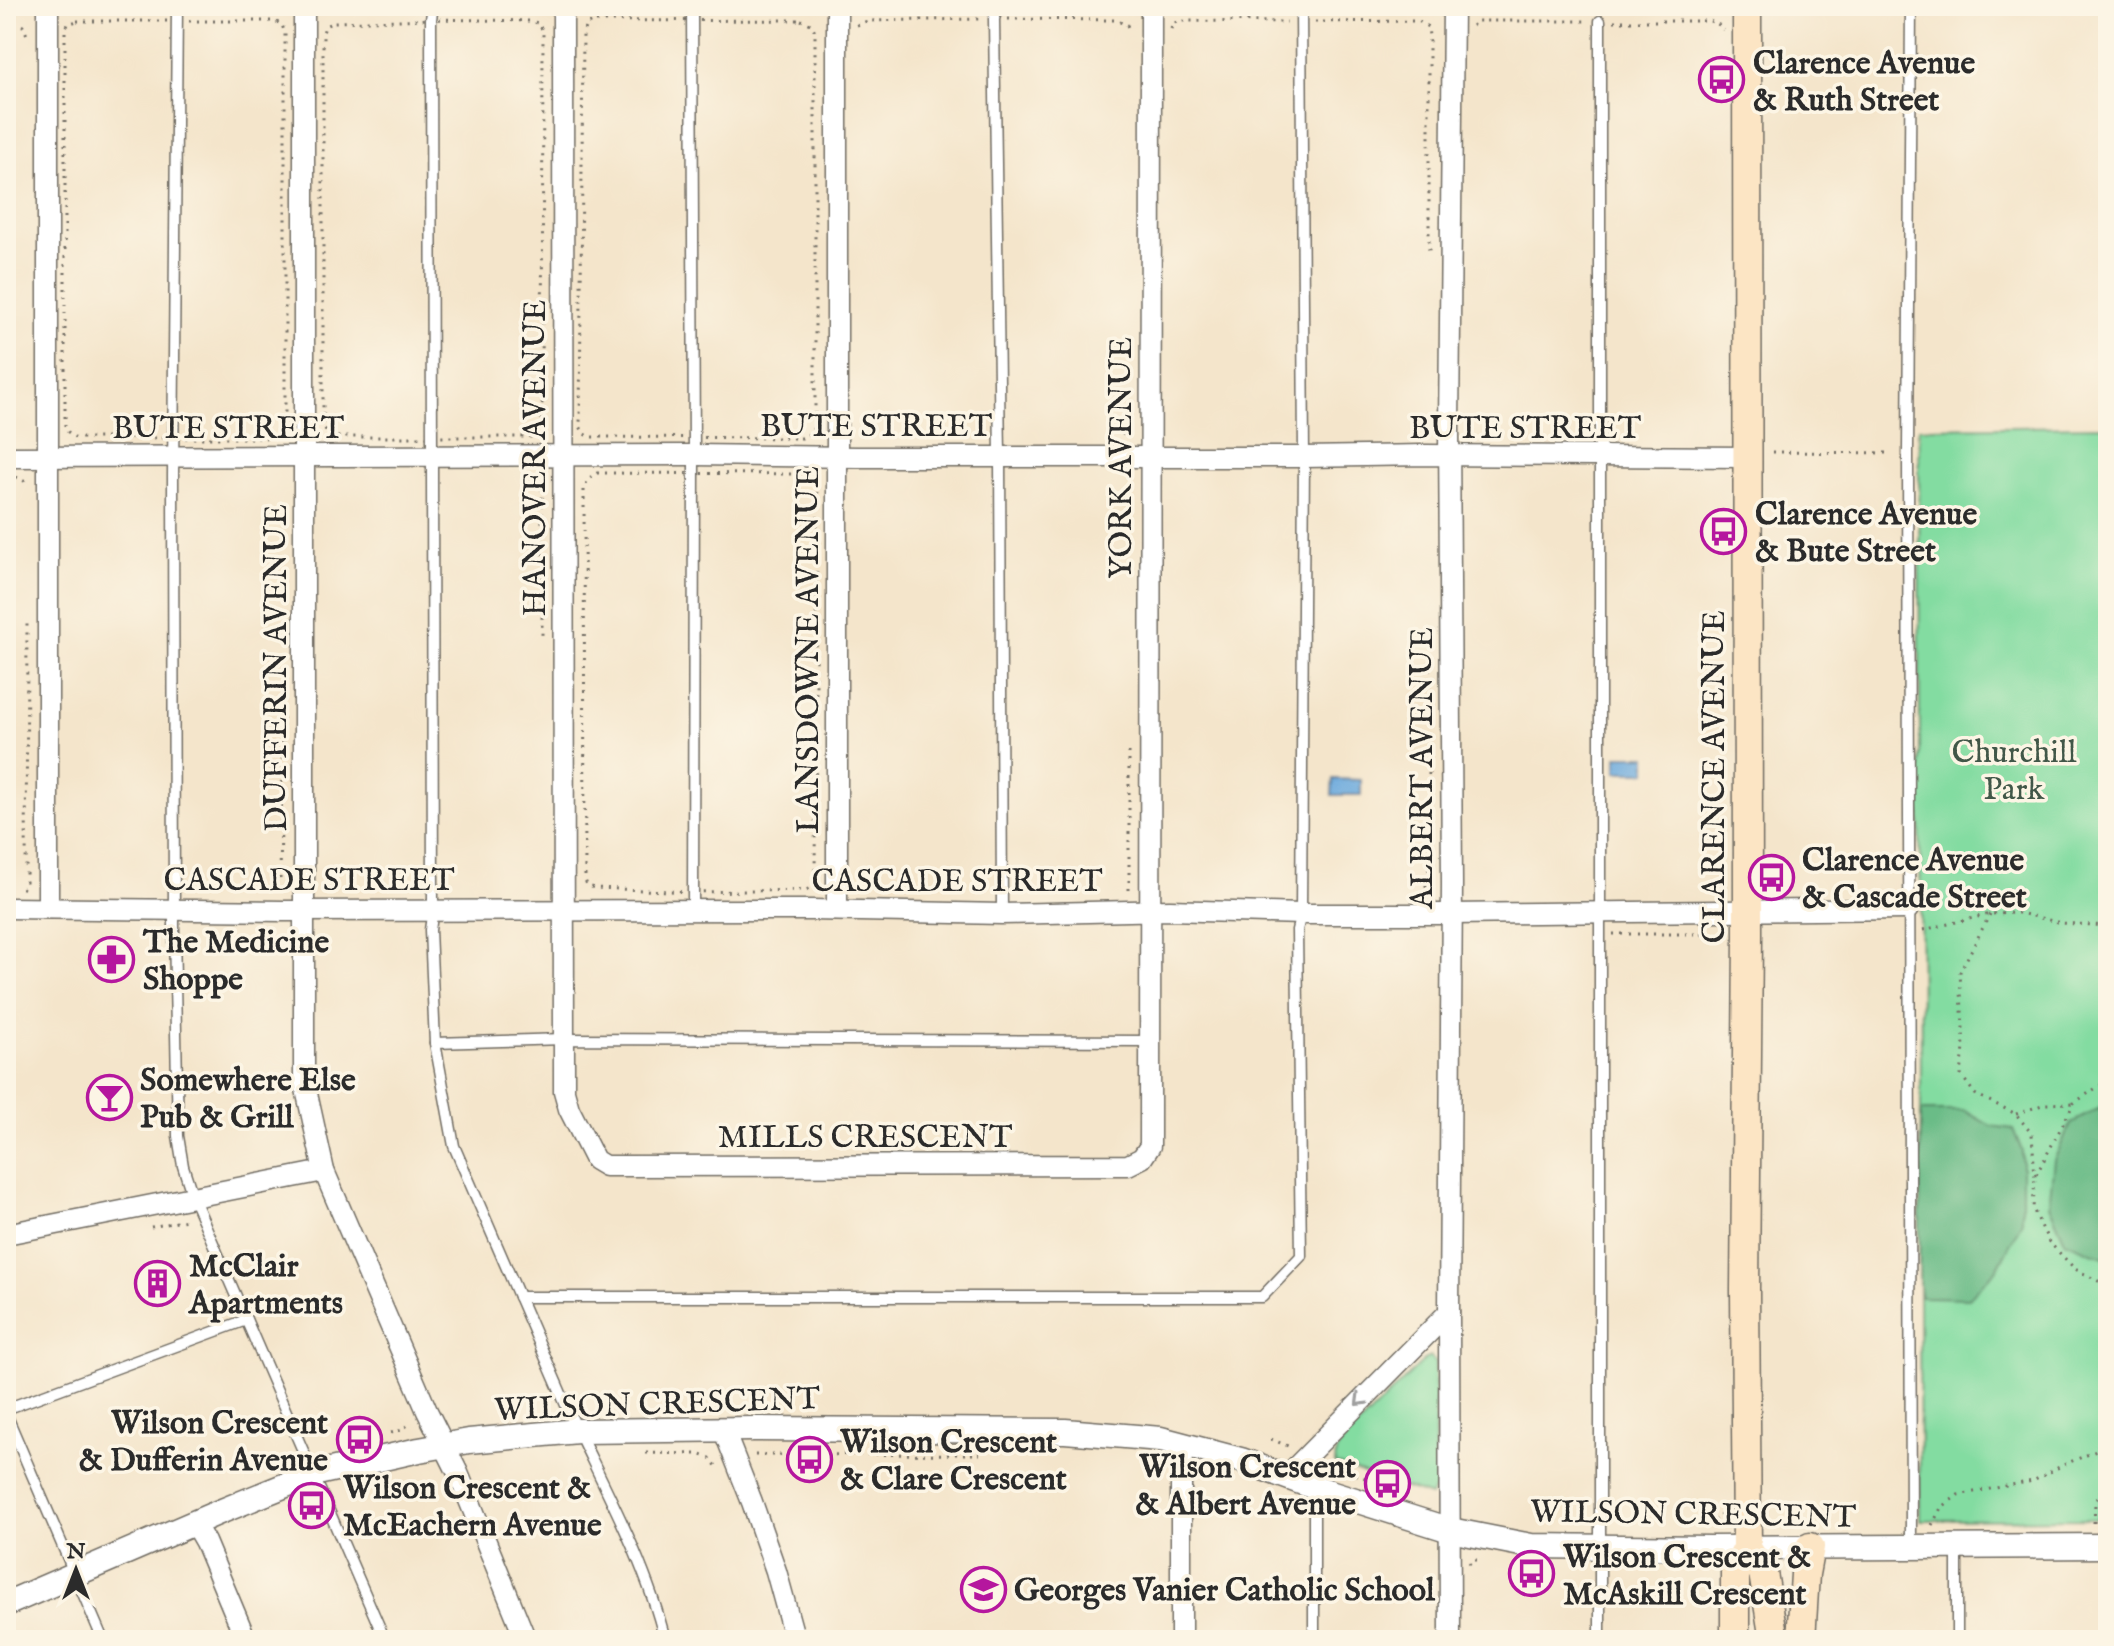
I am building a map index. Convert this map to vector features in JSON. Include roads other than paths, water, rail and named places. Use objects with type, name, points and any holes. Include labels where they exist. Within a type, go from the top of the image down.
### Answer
[{"type":"main road","name":"CLARENCE AVENUE","points":[[1735,1640],[1735,1572],[1747,1548],[1745,1291],[1748,912],[1756,454],[1747,6]]},
{"type":"main road","points":[[1801,1640],[1810,1547]]},
{"type":"main road","name":"CLARENCE AVENUE","points":[[1747,1548],[1763,1573],[1774,1640]]},
{"type":"street","points":[[48,6],[48,908]]},
{"type":"street","name":"DUFFERIN AVENUE","points":[[304,6],[304,1080],[324,1171],[427,1411],[458,1473],[526,1640]]},
{"type":"street","name":"HANOVER AVENUE","points":[[563,6],[564,910]]},
{"type":"street","name":"LANSDOWNE AVENUE","points":[[837,6],[837,910]]},
{"type":"street","name":"YORK AVENUE","points":[[1149,910],[1151,6]]},
{"type":"street","name":"ALBERT AVENUE","points":[[1450,1640],[1449,456],[1453,6]]},
{"type":"street","name":"BUTE STREET","points":[[9,466],[48,457],[174,456],[1601,458],[1756,454]]},
{"type":"street","name":"CASCADE STREET","points":[[6,908],[837,910],[1002,914],[1149,910],[1301,914],[1748,912],[1908,919]]},
{"type":"street","name":"MILLS CRESCENT","points":[[564,910],[564,1091],[569,1109],[595,1160],[605,1166],[1128,1165],[1142,1158],[1150,1146],[1149,910]]},
{"type":"street","points":[[6,1234],[324,1171]]},
{"type":"street","points":[[1287,1476],[1449,1312]]},
{"type":"street","name":"WILSON CRESCENT","points":[[6,1604],[313,1474],[469,1441],[578,1431],[1065,1431],[1161,1439],[1287,1476],[1450,1530],[1531,1546],[1810,1547],[1912,1536],[1957,1547],[2100,1546]]},
{"type":"street","points":[[724,1431],[776,1571],[795,1640]]},
{"type":"street","points":[[1181,1640],[1181,1466],[1186,1445]]},
{"type":"street","points":[[194,1523],[246,1640]]},
{"type":"lane","points":[[177,6],[174,456],[178,1136],[193,1197],[385,1640]]},
{"type":"lane","points":[[433,6],[433,909],[430,930],[435,1043],[454,1146],[640,1568],[658,1612],[665,1640]]},
{"type":"lane","points":[[692,6],[693,910]]},
{"type":"lane","points":[[998,6],[994,19],[1002,914]]},
{"type":"lane","points":[[519,1297],[1262,1297],[1301,1256],[1297,930],[1301,914],[1304,457],[1301,6]]},
{"type":"lane","points":[[1911,6],[1908,919],[1912,1536]]},
{"type":"lane","points":[[1600,21],[1600,1640]]},
{"type":"lane","points":[[435,1043],[564,1039],[1149,1041]]},
{"type":"lane","points":[[103,1640],[6,1412],[246,1320]]},
{"type":"lane","points":[[1314,1487],[1314,1640]]},
{"type":"lane","points":[[1957,1547],[1957,1640]]},
{"type":"water","points":[[1617,756],[1647,756],[1647,772],[1617,772]]},
{"type":"water","points":[[1333,779],[1361,780],[1361,795],[1332,795]]},
{"type":"place","name":"Clarence Avenue & Ruth Street","points":[[1722,80]]},
{"type":"place","name":"Clarence Avenue & Bute Street","points":[[1724,531]]},
{"type":"place","name":"Clarence Avenue & Cascade Street","points":[[1771,877]]},
{"type":"place","name":"The Medicine Shoppe","points":[[112,959]]},
{"type":"place","name":"Somewhere Else Pub & Grill","points":[[109,1097]]},
{"type":"place","name":"McClair Apartments","points":[[158,1283]]},
{"type":"place","name":"Wilson Crescent & Dufferin Avenue","points":[[359,1440]]},
{"type":"place","name":"Wilson Crescent & Clare Crescent","points":[[809,1459]]},
{"type":"place","name":"Wilson Crescent & Albert Avenue","points":[[1387,1484]]},
{"type":"place","name":"Wilson Crescent & McEachern Avenue","points":[[312,1505]]},
{"type":"place","name":"Wilson Crescent & McAskill Crescent","points":[[1532,1574]]},
{"type":"place","name":"Georges Vanier Catholic School","points":[[983,1589]]},
{"type":"park label","name":"Churchill Park","points":[[2014,770]]}]
